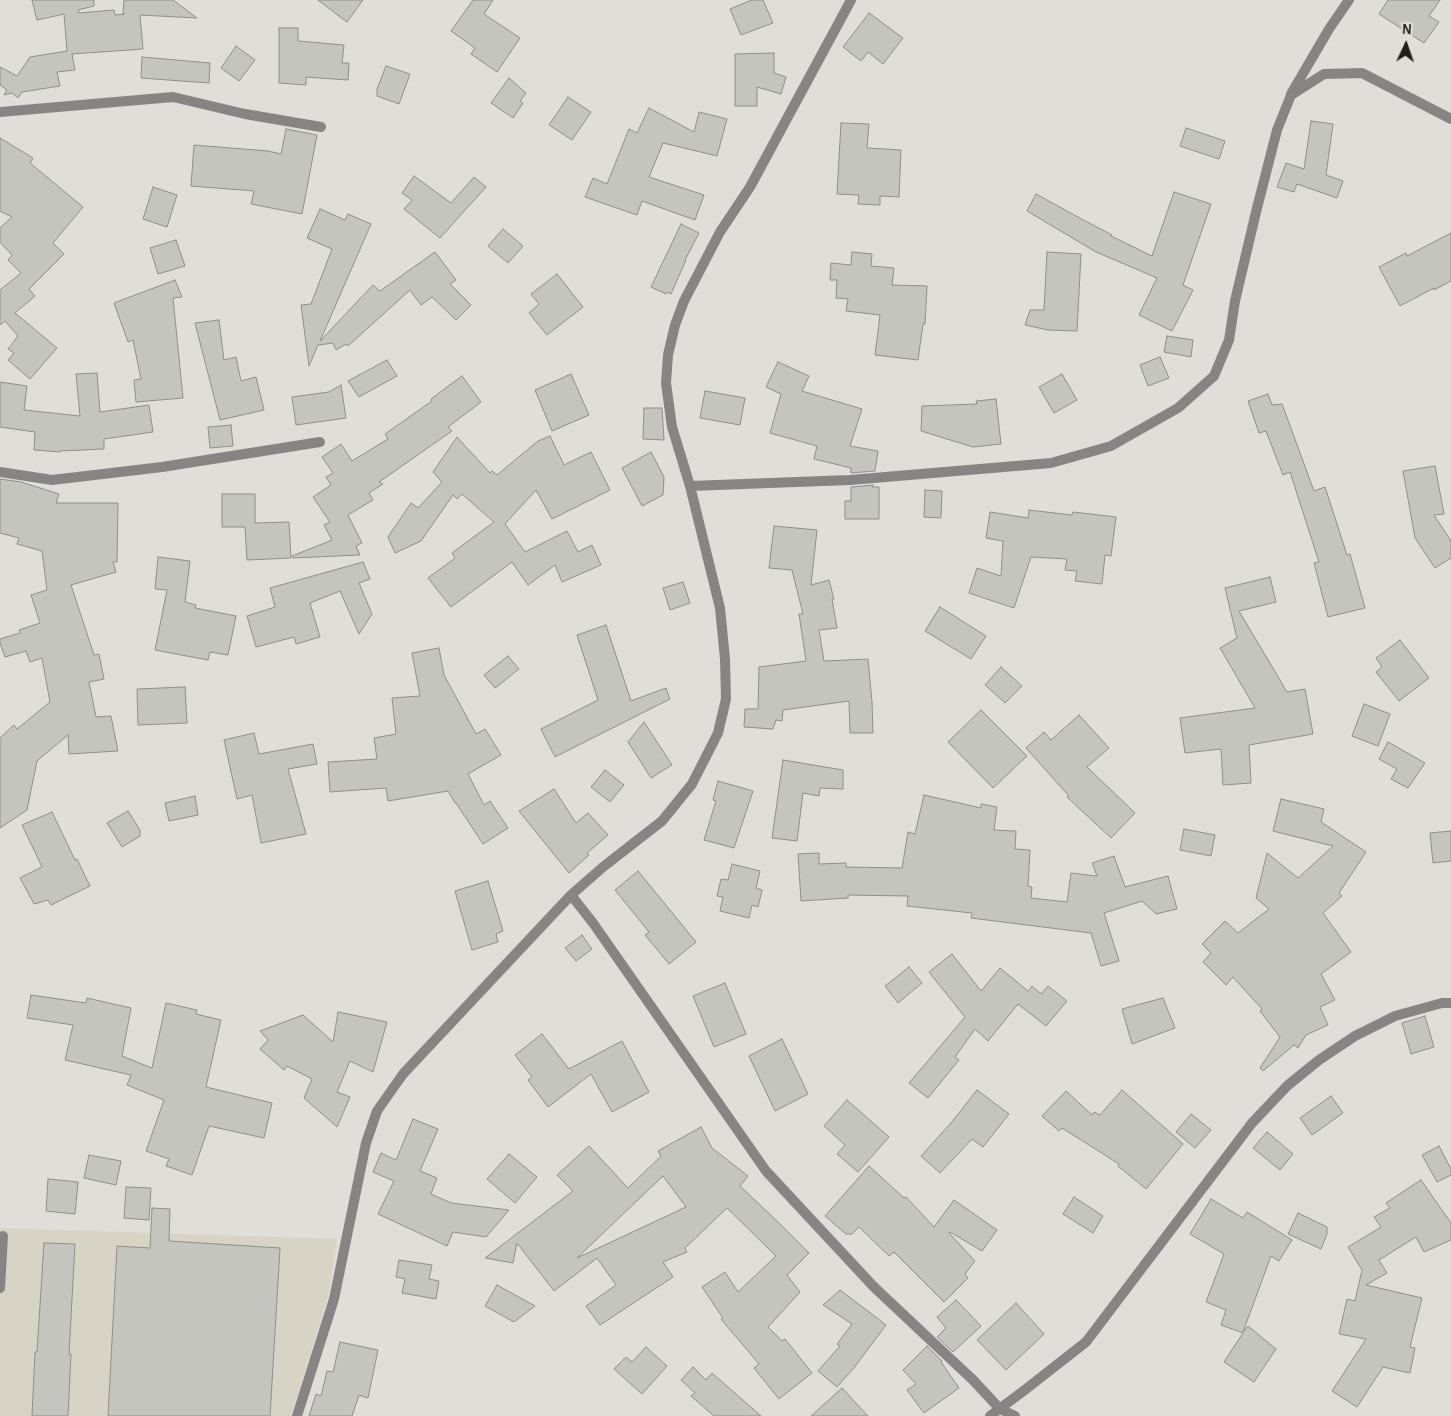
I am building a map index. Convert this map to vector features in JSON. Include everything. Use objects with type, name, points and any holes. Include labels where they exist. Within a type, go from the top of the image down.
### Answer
[{"type":"street","points":[[297,1416],[334,1299],[366,1144],[377,1111],[403,1074],[571,895],[603,867],[662,821],[692,784],[718,733],[726,699],[725,659],[720,608],[690,486],[672,427],[666,383],[668,355],[675,325],[684,301],[720,232],[750,187],[851,0]]},
{"type":"street","points":[[690,486],[850,480],[1051,463],[1111,446],[1178,408],[1214,376],[1229,340],[1235,301],[1277,130],[1291,95],[1329,29],[1349,0]]},
{"type":"street","points":[[1291,95],[1324,74],[1362,73],[1451,119]]},
{"type":"street","points":[[0,112],[173,97],[245,114],[321,128]]},
{"type":"street","points":[[0,472],[52,480],[162,467],[320,442]]},
{"type":"street","points":[[571,895],[593,923],[766,1171],[874,1287],[973,1380],[1000,1409],[1015,1416]]},
{"type":"street","points":[[990,1416],[1086,1342],[1252,1123],[1287,1086],[1319,1060],[1355,1036],[1395,1016],[1442,1003],[1451,1003]]},
{"type":"street","points":[[0,1288],[3,1236]]},
{"type":"shaded area","points":[[0,1228],[337,1239],[329,1293],[291,1416],[0,1416]]},
{"type":"building","points":[[32,0],[94,0],[94,6],[78,10],[79,13],[114,10],[115,15],[125,14],[123,14],[124,0],[173,0],[197,18],[140,15],[143,49],[72,54],[75,70],[57,72],[60,86],[22,92],[18,98],[12,93],[4,95],[7,90],[0,85],[0,67],[17,76],[30,57],[67,51],[64,14],[37,20]]},
{"type":"building","points":[[318,0],[363,0],[347,22]]},
{"type":"building","points":[[473,0],[493,0],[484,14],[520,38],[497,72],[471,54],[475,48],[451,31]]},
{"type":"building","points":[[752,0],[763,0],[773,23],[741,35],[730,9]]},
{"type":"building","points":[[1388,0],[1440,0],[1429,16],[1439,22],[1424,43],[1379,14]]},
{"type":"building","points":[[869,13],[903,38],[883,64],[868,52],[861,61],[843,47]]},
{"type":"building","points":[[279,28],[298,28],[298,41],[344,45],[342,63],[349,63],[348,80],[306,77],[306,85],[279,83]]},
{"type":"building","points":[[236,46],[255,60],[239,81],[221,68]]},
{"type":"building","points":[[774,53],[774,73],[786,77],[781,94],[757,87],[757,106],[735,106],[735,54]]},
{"type":"building","points":[[142,57],[210,63],[209,83],[141,78]]},
{"type":"building","points":[[386,66],[410,74],[399,104],[377,96],[377,89]]},
{"type":"building","points":[[509,78],[526,93],[520,101],[523,103],[513,118],[491,103]]},
{"type":"building","points":[[568,97],[591,112],[572,140],[549,125]]},
{"type":"building","points":[[649,108],[694,132],[699,112],[727,119],[717,156],[663,143],[649,177],[704,195],[695,220],[642,201],[637,215],[585,197],[593,178],[607,184],[629,129],[637,133]]},
{"type":"building","points":[[1311,121],[1333,124],[1326,175],[1343,181],[1337,198],[1297,184],[1294,192],[1277,187],[1286,163],[1304,169]]},
{"type":"building","points":[[841,123],[869,124],[867,148],[901,150],[899,197],[880,196],[880,205],[858,204],[859,195],[837,194]]},
{"type":"building","points":[[1186,128],[1225,141],[1219,159],[1180,146]]},
{"type":"building","points":[[286,129],[317,135],[302,214],[251,204],[254,191],[191,186],[194,145],[268,151],[281,154]]},
{"type":"building","points":[[0,138],[33,158],[30,163],[83,207],[53,243],[64,254],[29,289],[35,296],[15,313],[57,348],[30,379],[8,360],[14,353],[8,349],[18,336],[5,321],[0,325],[0,290],[21,273],[8,260],[12,255],[0,242],[0,228],[12,217],[0,211]]},
{"type":"building","points":[[414,176],[451,203],[474,177],[486,187],[440,238],[404,209],[412,200],[402,193]]},
{"type":"building","points":[[153,187],[177,195],[167,227],[143,219]]},
{"type":"building","points":[[1174,192],[1211,204],[1183,285],[1193,290],[1172,331],[1139,315],[1157,278],[1096,252],[1027,211],[1036,194],[1111,236],[1152,256]]},
{"type":"building","points":[[320,209],[345,220],[348,214],[371,224],[320,341],[373,285],[380,291],[435,252],[456,280],[450,284],[471,305],[456,320],[432,297],[421,305],[410,290],[348,346],[346,344],[336,350],[333,343],[318,345],[309,366],[301,305],[311,304],[332,249],[307,238]]},
{"type":"building","points":[[681,224],[699,233],[671,294],[667,292],[666,294],[651,287]]},
{"type":"building","points":[[503,229],[523,246],[508,263],[488,246]]},
{"type":"building","points":[[1451,233],[1451,281],[1400,306],[1379,267],[1406,253],[1407,256]]},
{"type":"building","points":[[176,240],[185,266],[158,274],[150,248]]},
{"type":"building","points":[[852,252],[872,254],[871,266],[894,268],[892,285],[927,286],[925,324],[923,324],[918,360],[875,355],[880,315],[846,311],[848,299],[836,298],[837,280],[830,280],[831,263],[851,265]]},
{"type":"building","points":[[1047,252],[1081,254],[1077,331],[1048,330],[1025,325],[1030,310],[1044,310]]},
{"type":"building","points":[[557,274],[583,307],[547,335],[529,313],[539,304],[531,294]]},
{"type":"building","points":[[175,280],[182,297],[173,298],[183,398],[136,402],[134,380],[141,379],[133,340],[128,342],[114,303]]},
{"type":"building","points":[[219,320],[224,360],[236,357],[241,381],[256,377],[264,410],[220,420],[195,323]]},
{"type":"building","points":[[1167,336],[1193,340],[1191,357],[1164,352]]},
{"type":"building","points":[[1160,357],[1169,378],[1148,386],[1140,365]]},
{"type":"building","points":[[387,360],[397,376],[359,397],[348,381]]},
{"type":"building","points":[[778,362],[809,376],[802,391],[862,409],[850,446],[878,451],[875,471],[851,473],[851,468],[814,459],[817,446],[770,433],[781,394],[766,387]]},
{"type":"building","points":[[97,373],[100,412],[149,405],[153,432],[104,439],[104,449],[60,452],[34,450],[35,432],[0,427],[0,382],[27,386],[24,410],[80,416],[76,374]]},
{"type":"building","points":[[571,374],[589,415],[552,431],[535,390]]},
{"type":"building","points":[[1062,374],[1077,400],[1054,413],[1039,387]]},
{"type":"building","points":[[462,376],[481,402],[448,427],[452,431],[379,482],[383,484],[369,493],[373,500],[348,515],[362,543],[356,546],[360,555],[293,558],[292,556],[332,540],[324,525],[330,522],[313,497],[331,485],[326,477],[333,473],[322,457],[341,444],[352,461],[388,439],[385,434],[432,401],[431,399]]},
{"type":"building","points":[[341,385],[346,418],[296,425],[292,397],[329,392]]},
{"type":"building","points":[[705,391],[745,398],[740,425],[700,418]]},
{"type":"building","points":[[1268,394],[1272,405],[1282,404],[1314,491],[1325,487],[1347,555],[1350,554],[1365,608],[1328,617],[1314,563],[1319,562],[1290,472],[1283,475],[1266,431],[1259,433],[1248,401]]},
{"type":"building","points":[[996,399],[1001,444],[973,447],[921,431],[922,406],[977,404],[976,401]]},
{"type":"building","points":[[644,408],[662,408],[664,440],[643,439]]},
{"type":"building","points":[[231,425],[233,446],[210,448],[208,427]]},
{"type":"building","points":[[550,436],[564,465],[591,452],[610,490],[552,519],[536,490],[505,524],[525,552],[567,531],[578,552],[592,545],[601,565],[562,582],[555,565],[528,585],[512,562],[451,607],[428,578],[455,558],[452,553],[494,522],[462,494],[457,499],[453,495],[421,541],[395,553],[388,537],[411,503],[418,508],[442,482],[433,472],[457,437],[490,473],[492,471],[497,475],[538,441]]},
{"type":"building","points":[[651,452],[664,477],[663,495],[642,506],[622,468]]},
{"type":"building","points":[[1435,466],[1444,514],[1434,515],[1451,541],[1451,558],[1435,568],[1415,538],[1403,471]]},
{"type":"building","points":[[0,479],[21,482],[59,494],[56,503],[118,503],[117,562],[113,562],[116,572],[71,585],[94,655],[99,654],[104,679],[89,682],[96,717],[111,716],[118,751],[69,754],[68,735],[37,761],[27,810],[0,828],[0,738],[14,725],[17,729],[50,702],[42,658],[30,662],[26,651],[5,657],[0,643],[0,639],[20,633],[19,630],[40,623],[31,595],[47,590],[42,551],[17,544],[19,538],[0,533]]},
{"type":"building","points":[[873,485],[872,487],[879,487],[879,519],[845,519],[845,501],[851,501],[851,487]]},
{"type":"building","points":[[925,490],[942,491],[941,518],[924,517]]},
{"type":"building","points":[[222,494],[255,494],[255,523],[289,522],[291,558],[247,560],[245,527],[222,527]]},
{"type":"building","points":[[1029,510],[1072,515],[1073,512],[1116,517],[1111,556],[1105,555],[1102,584],[1075,581],[1077,571],[1065,570],[1067,559],[1031,557],[1014,608],[969,593],[977,568],[1001,576],[1003,541],[986,538],[990,512],[1028,518]]},
{"type":"building","points":[[774,526],[817,530],[811,585],[829,580],[834,599],[832,599],[837,628],[819,630],[824,661],[868,659],[873,733],[850,733],[849,701],[783,710],[782,721],[776,720],[773,729],[744,727],[745,709],[758,709],[759,667],[806,661],[799,614],[803,614],[792,570],[769,568]]},
{"type":"building","points":[[158,557],[190,561],[185,602],[196,605],[195,608],[236,616],[228,655],[210,652],[208,660],[155,650],[167,590],[155,589]]},
{"type":"building","points":[[363,562],[370,579],[359,583],[372,614],[359,634],[340,591],[310,603],[320,637],[296,644],[294,637],[256,647],[247,616],[275,607],[270,588]]},
{"type":"building","points":[[1270,577],[1276,602],[1239,611],[1287,692],[1305,689],[1313,734],[1249,745],[1251,783],[1223,785],[1221,749],[1185,753],[1180,718],[1255,708],[1220,648],[1237,638],[1225,588]]},
{"type":"building","points":[[683,582],[690,603],[670,610],[663,588]]},
{"type":"building","points":[[940,607],[986,636],[971,659],[925,631]]},
{"type":"building","points":[[606,625],[631,701],[666,688],[670,699],[555,757],[541,729],[598,700],[577,635]]},
{"type":"building","points":[[1400,640],[1429,678],[1399,701],[1376,672],[1382,667],[1376,658]]},
{"type":"building","points":[[439,648],[444,675],[476,734],[485,729],[501,755],[468,774],[484,805],[490,801],[508,828],[483,844],[448,791],[388,801],[386,788],[330,792],[328,762],[377,759],[374,738],[396,734],[392,698],[420,696],[412,653]]},
{"type":"building","points":[[508,656],[519,669],[495,688],[484,675]]},
{"type":"building","points":[[1001,667],[1022,686],[1005,703],[985,685]]},
{"type":"building","points":[[185,687],[187,723],[138,725],[137,689]]},
{"type":"building","points":[[1364,704],[1390,714],[1378,746],[1352,736]]},
{"type":"building","points":[[981,710],[1027,756],[993,788],[948,742]]},
{"type":"building","points":[[1079,715],[1109,748],[1087,767],[1135,813],[1111,838],[1067,797],[1069,796],[1026,748],[1044,732],[1051,740]]},
{"type":"building","points":[[644,722],[672,765],[651,778],[628,742]]},
{"type":"building","points":[[254,733],[259,754],[313,744],[317,764],[288,769],[306,834],[261,843],[252,795],[237,799],[224,740]]},
{"type":"building","points":[[1388,742],[1425,763],[1408,788],[1391,779],[1397,769],[1379,759]]},
{"type":"building","points":[[783,760],[843,770],[843,789],[820,788],[819,796],[803,793],[797,841],[772,838]]},
{"type":"building","points":[[605,770],[624,785],[610,802],[591,787]]},
{"type":"building","points":[[718,781],[753,791],[734,848],[704,840],[716,801],[713,800]]},
{"type":"building","points":[[554,789],[576,823],[588,813],[608,835],[587,853],[589,855],[569,873],[519,811]]},
{"type":"building","points":[[924,795],[981,808],[981,804],[997,807],[994,830],[1016,831],[1015,849],[1030,850],[1028,886],[1032,887],[1031,898],[1067,902],[1071,873],[1097,876],[1092,863],[1114,856],[1125,887],[1168,876],[1177,909],[1156,914],[1142,901],[1104,913],[1119,961],[1101,966],[1091,933],[971,918],[972,913],[907,906],[908,896],[848,895],[848,898],[801,901],[798,854],[819,853],[819,864],[846,863],[846,867],[902,868],[908,832],[915,834]]},
{"type":"building","points":[[195,796],[198,815],[169,821],[165,803]]},
{"type":"building","points":[[1281,799],[1324,809],[1321,822],[1366,852],[1339,893],[1342,896],[1323,913],[1351,952],[1321,974],[1335,1000],[1320,1007],[1328,1025],[1306,1035],[1298,1048],[1294,1045],[1263,1071],[1260,1068],[1280,1037],[1260,1011],[1262,1009],[1233,977],[1226,985],[1203,962],[1211,953],[1202,944],[1225,921],[1238,933],[1269,909],[1256,898],[1267,853],[1298,878],[1333,846],[1273,831]]},
{"type":"building","points":[[128,811],[140,830],[140,836],[122,847],[107,823]]},
{"type":"building","points":[[52,812],[90,886],[51,905],[48,900],[34,904],[20,878],[42,867],[22,825]]},
{"type":"building","points":[[1184,829],[1215,835],[1211,856],[1180,850]]},
{"type":"building","points":[[1451,831],[1451,861],[1433,863],[1430,833]]},
{"type":"building","points":[[732,864],[760,871],[756,888],[762,890],[758,907],[752,905],[749,918],[720,911],[723,897],[717,896],[721,879],[728,880]]},
{"type":"building","points":[[638,871],[696,942],[669,964],[645,935],[649,932],[615,890]]},
{"type":"building","points":[[488,881],[503,931],[496,934],[498,942],[472,950],[455,891]]},
{"type":"building","points":[[582,935],[592,949],[576,961],[565,948]]},
{"type":"building","points":[[952,954],[981,991],[1000,968],[1028,991],[1032,986],[1041,994],[1048,986],[1067,1001],[1046,1026],[1018,1004],[988,1041],[975,1029],[955,1057],[959,1060],[928,1098],[909,1083],[965,1017],[929,972]]},
{"type":"building","points":[[909,967],[922,983],[898,1003],[885,986]]},
{"type":"building","points":[[725,983],[746,1034],[714,1047],[693,996]]},
{"type":"building","points":[[31,995],[86,1003],[87,998],[131,1008],[122,1056],[152,1068],[166,1003],[197,1010],[196,1014],[221,1020],[206,1087],[272,1103],[264,1138],[209,1126],[192,1175],[166,1166],[169,1159],[146,1151],[164,1100],[127,1085],[131,1075],[65,1060],[73,1025],[27,1018]]},
{"type":"building","points":[[1163,998],[1175,1028],[1132,1044],[1122,1009]]},
{"type":"building","points":[[338,1012],[387,1022],[373,1072],[350,1061],[337,1092],[350,1097],[337,1127],[304,1098],[312,1079],[287,1066],[284,1070],[260,1049],[268,1040],[260,1031],[303,1015],[333,1042]]},
{"type":"building","points":[[1425,1016],[1434,1047],[1411,1054],[1402,1023]]},
{"type":"building","points":[[542,1034],[569,1069],[622,1041],[649,1092],[612,1112],[591,1074],[548,1107],[528,1080],[532,1077],[515,1055]]},
{"type":"building","points":[[782,1039],[808,1094],[775,1111],[749,1056]]},
{"type":"building","points":[[977,1090],[1009,1114],[983,1147],[972,1139],[940,1173],[921,1156],[951,1123]]},
{"type":"building","points":[[1122,1090],[1183,1144],[1146,1189],[1118,1166],[1119,1164],[1062,1128],[1059,1131],[1042,1116],[1066,1091],[1092,1115],[1094,1112],[1100,1115]]},
{"type":"building","points":[[1331,1096],[1343,1113],[1312,1135],[1300,1118]]},
{"type":"building","points":[[847,1100],[889,1137],[858,1172],[837,1154],[845,1145],[824,1126]]},
{"type":"building","points":[[1191,1114],[1211,1130],[1195,1148],[1176,1132]]},
{"type":"building","points":[[413,1119],[438,1129],[420,1171],[437,1178],[431,1194],[451,1203],[509,1210],[486,1237],[453,1232],[447,1246],[378,1214],[394,1181],[373,1172],[381,1153],[396,1160]]},
{"type":"building","points":[[701,1127],[712,1148],[748,1176],[740,1186],[809,1253],[787,1275],[800,1292],[768,1327],[782,1341],[785,1339],[812,1373],[779,1399],[754,1368],[759,1364],[721,1319],[723,1318],[702,1287],[725,1272],[738,1292],[776,1256],[727,1208],[685,1248],[687,1252],[663,1262],[673,1277],[600,1325],[586,1306],[616,1285],[597,1258],[554,1291],[517,1243],[513,1263],[485,1258],[573,1191],[557,1175],[589,1146],[628,1188],[661,1156],[658,1151]],"holes":[[[663,1176],[686,1207],[577,1258]]]},
{"type":"building","points":[[1267,1132],[1293,1154],[1280,1170],[1253,1148]]},
{"type":"building","points":[[1439,1146],[1451,1169],[1451,1175],[1437,1182],[1422,1155]]},
{"type":"building","points":[[509,1154],[537,1177],[515,1203],[487,1179]]},
{"type":"building","points":[[89,1155],[121,1161],[116,1185],[84,1178]]},
{"type":"building","points":[[869,1166],[904,1198],[906,1197],[934,1227],[954,1200],[997,1230],[982,1251],[949,1233],[975,1261],[965,1274],[968,1278],[944,1302],[894,1252],[889,1256],[859,1227],[852,1234],[846,1234],[825,1216]]},
{"type":"building","points":[[48,1179],[78,1182],[75,1214],[46,1211]]},
{"type":"building","points":[[1421,1180],[1451,1223],[1451,1240],[1424,1252],[1416,1237],[1379,1260],[1387,1273],[1366,1285],[1422,1298],[1410,1347],[1415,1348],[1410,1373],[1383,1367],[1357,1407],[1332,1391],[1366,1339],[1339,1334],[1347,1299],[1355,1301],[1362,1270],[1348,1247],[1381,1227],[1374,1217],[1390,1208],[1386,1203]]},
{"type":"building","points":[[126,1187],[151,1188],[149,1220],[124,1218]]},
{"type":"building","points":[[1074,1197],[1103,1216],[1093,1233],[1063,1214]]},
{"type":"building","points":[[1211,1199],[1243,1218],[1247,1212],[1292,1240],[1279,1261],[1271,1256],[1243,1332],[1248,1326],[1276,1349],[1254,1382],[1224,1362],[1243,1333],[1221,1325],[1226,1310],[1206,1302],[1224,1254],[1190,1234]]},
{"type":"building","points":[[152,1208],[170,1209],[169,1241],[280,1248],[270,1416],[108,1416],[117,1246],[150,1248]]},
{"type":"building","points":[[1298,1213],[1327,1227],[1327,1234],[1321,1249],[1288,1234]]},
{"type":"building","points":[[44,1243],[75,1244],[69,1354],[71,1354],[68,1416],[32,1416]]},
{"type":"building","points":[[399,1260],[432,1265],[429,1279],[439,1281],[436,1299],[402,1293],[405,1279],[396,1277]]},
{"type":"building","points":[[497,1285],[535,1306],[514,1322],[485,1306]]},
{"type":"building","points":[[840,1290],[886,1325],[837,1387],[818,1371],[840,1346],[837,1344],[852,1324],[823,1305]]},
{"type":"building","points":[[956,1300],[981,1326],[953,1352],[937,1337],[946,1328],[937,1317]]},
{"type":"building","points":[[1016,1303],[1044,1334],[1006,1370],[977,1340]]},
{"type":"building","points":[[340,1342],[378,1350],[368,1398],[359,1395],[352,1416],[309,1416],[316,1394],[321,1396],[327,1371],[333,1372]]},
{"type":"building","points":[[927,1346],[942,1361],[959,1388],[924,1413],[907,1390],[916,1384],[903,1370]]},
{"type":"building","points":[[646,1347],[667,1366],[642,1394],[614,1369],[626,1357],[632,1362]]},
{"type":"building","points":[[693,1367],[706,1380],[712,1373],[761,1416],[714,1416],[691,1396],[695,1393],[681,1380]]},
{"type":"building","points":[[842,1388],[868,1416],[811,1416]]}]
